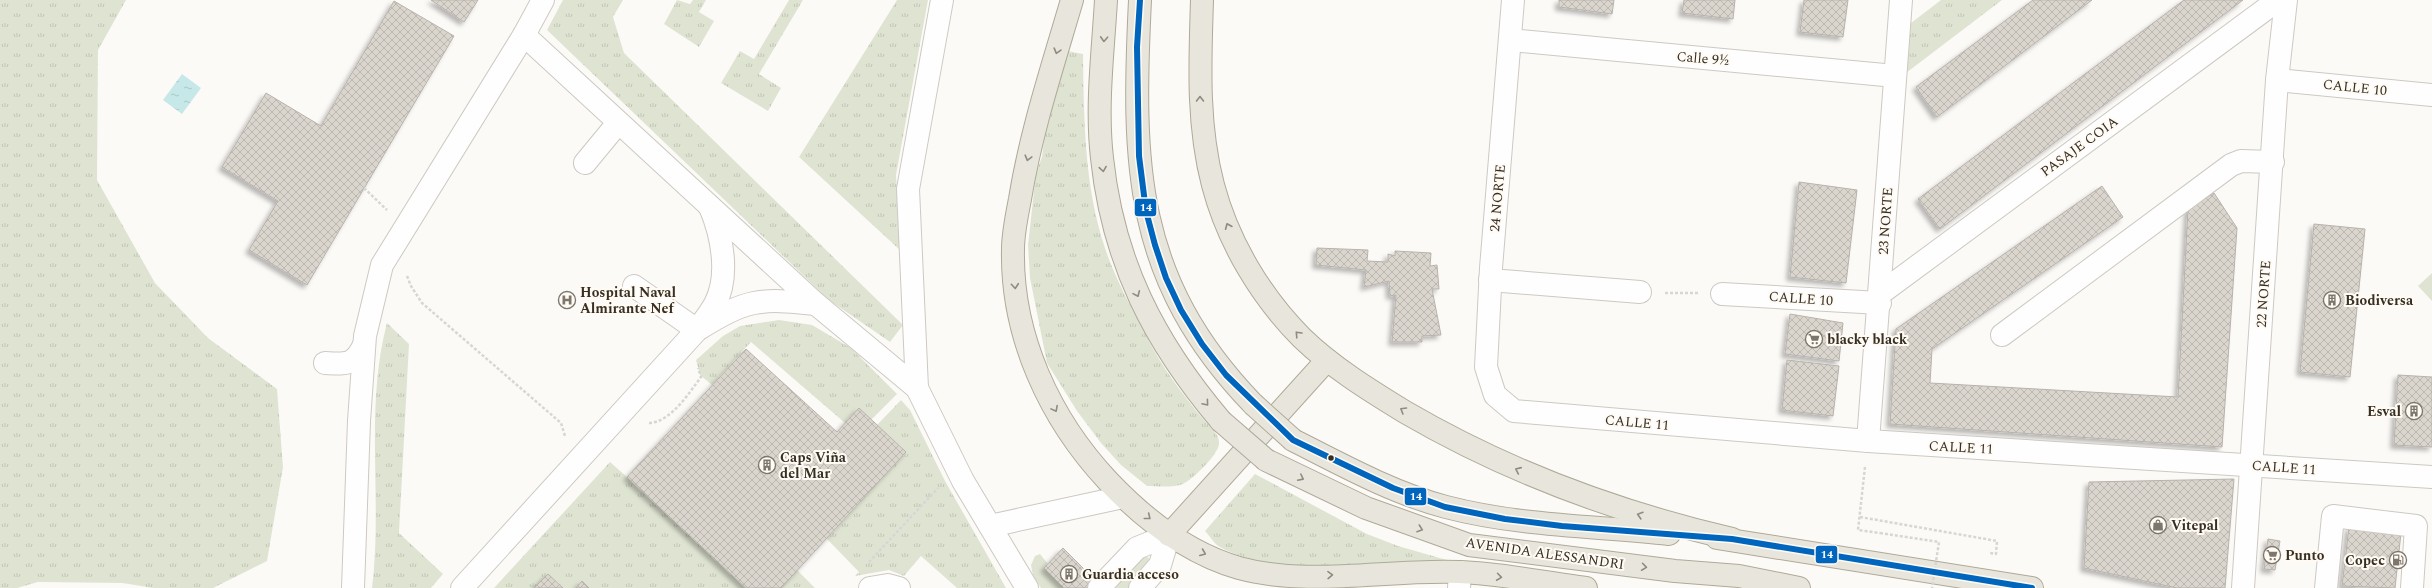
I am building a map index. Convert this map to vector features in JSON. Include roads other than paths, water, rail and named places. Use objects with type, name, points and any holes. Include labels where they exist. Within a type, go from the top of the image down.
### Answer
[{"type":"main road","points":[[1072,0],[1025,169],[1013,248],[1017,310],[1024,339],[1054,409],[1076,443],[1123,496],[1169,535],[1196,550],[1239,568],[1280,575],[1460,580],[1586,588]]},
{"type":"main road","name":"AVENIDA ALESSANDRI","points":[[1106,0],[1100,114],[1102,157],[1108,200],[1118,241],[1132,282],[1153,326],[1170,356],[1194,390],[1221,421],[1266,460],[1366,508],[1469,545],[1674,571],[1739,576],[1793,587]]},
{"type":"main road","name":"AVENIDA ALESSANDRI","points":[[1140,0],[1137,47],[1139,156],[1146,212],[1166,278],[1181,310],[1198,337],[1226,375],[1253,404],[1293,440],[1386,484],[1445,507],[1505,519],[1562,526],[1732,539],[2032,588]]},
{"type":"main road","points":[[1202,0],[1200,112],[1205,150],[1213,188],[1238,248],[1258,284],[1278,312],[1327,360],[1386,400],[1436,430],[1494,460],[1552,485],[1610,506],[1671,525],[1732,539]]},
{"type":"main road","points":[[1169,535],[1327,360]]},
{"type":"main road","points":[[1756,588],[1793,587]]},
{"type":"street","points":[[353,588],[364,345],[382,265],[524,35],[543,0]]},
{"type":"street","points":[[942,0],[908,190],[917,388],[962,481],[1027,588]]},
{"type":"street","name":"24 NORTE","points":[[1496,395],[1486,367],[1490,280],[1513,0]]},
{"type":"street","name":"23 NORTE","points":[[1868,441],[1902,0]]},
{"type":"street","name":"PASAJE COIA","points":[[1880,298],[2278,0]]},
{"type":"street","name":"22 NORTE","points":[[2243,588],[2273,162],[2277,80],[2286,0]]},
{"type":"street","points":[[524,35],[816,304],[917,388]]},
{"type":"street","name":"Calle 9½","points":[[1510,40],[1895,76]]},
{"type":"street","name":"CALLE 10","points":[[2277,80],[2432,95]]},
{"type":"street","points":[[585,162],[618,123]]},
{"type":"street","points":[[2002,335],[2231,165],[2240,161],[2273,162]]},
{"type":"street","points":[[462,588],[697,330],[716,303],[721,284],[722,240],[708,203]]},
{"type":"street","points":[[1490,280],[1640,292]]},
{"type":"street","points":[[634,286],[697,330]]},
{"type":"street","name":"CALLE 10","points":[[1722,294],[1880,298]]},
{"type":"street","points":[[697,330],[737,306],[757,301],[776,300],[816,304]]},
{"type":"street","points":[[325,363],[344,364],[358,358],[364,345]]},
{"type":"street","name":"CALLE 11","points":[[1496,395],[1514,411],[1868,441],[2251,464],[2432,477]]},
{"type":"street","points":[[990,526],[1123,496]]},
{"type":"street","points":[[2326,588],[2333,516],[2424,532],[2412,588]]},
{"type":"street","points":[[1099,588],[1137,548],[1169,535]]},
{"type":"street","points":[[1140,588],[1160,565],[1169,535]]},
{"type":"street","points":[[870,588],[888,585],[899,588]]},
{"type":"water","points":[[182,74],[201,88],[182,114],[163,100]]},
{"type":"place","name":"Hospital Naval Almirante Nef","points":[[567,300]]},
{"type":"place","name":"Biodiversa","points":[[2332,300]]},
{"type":"place","name":"blacky black","points":[[1814,339]]},
{"type":"place","name":"Esval","points":[[2414,411]]},
{"type":"place","name":"Caps Viña del Mar","points":[[767,465]]},
{"type":"place","name":"Vitepal","points":[[2158,525]]},
{"type":"place","name":"Punto","points":[[2272,555]]},
{"type":"place","name":"Copec","points":[[2398,560]]},
{"type":"place","name":"Guardia acceso","points":[[1069,574]]}]
